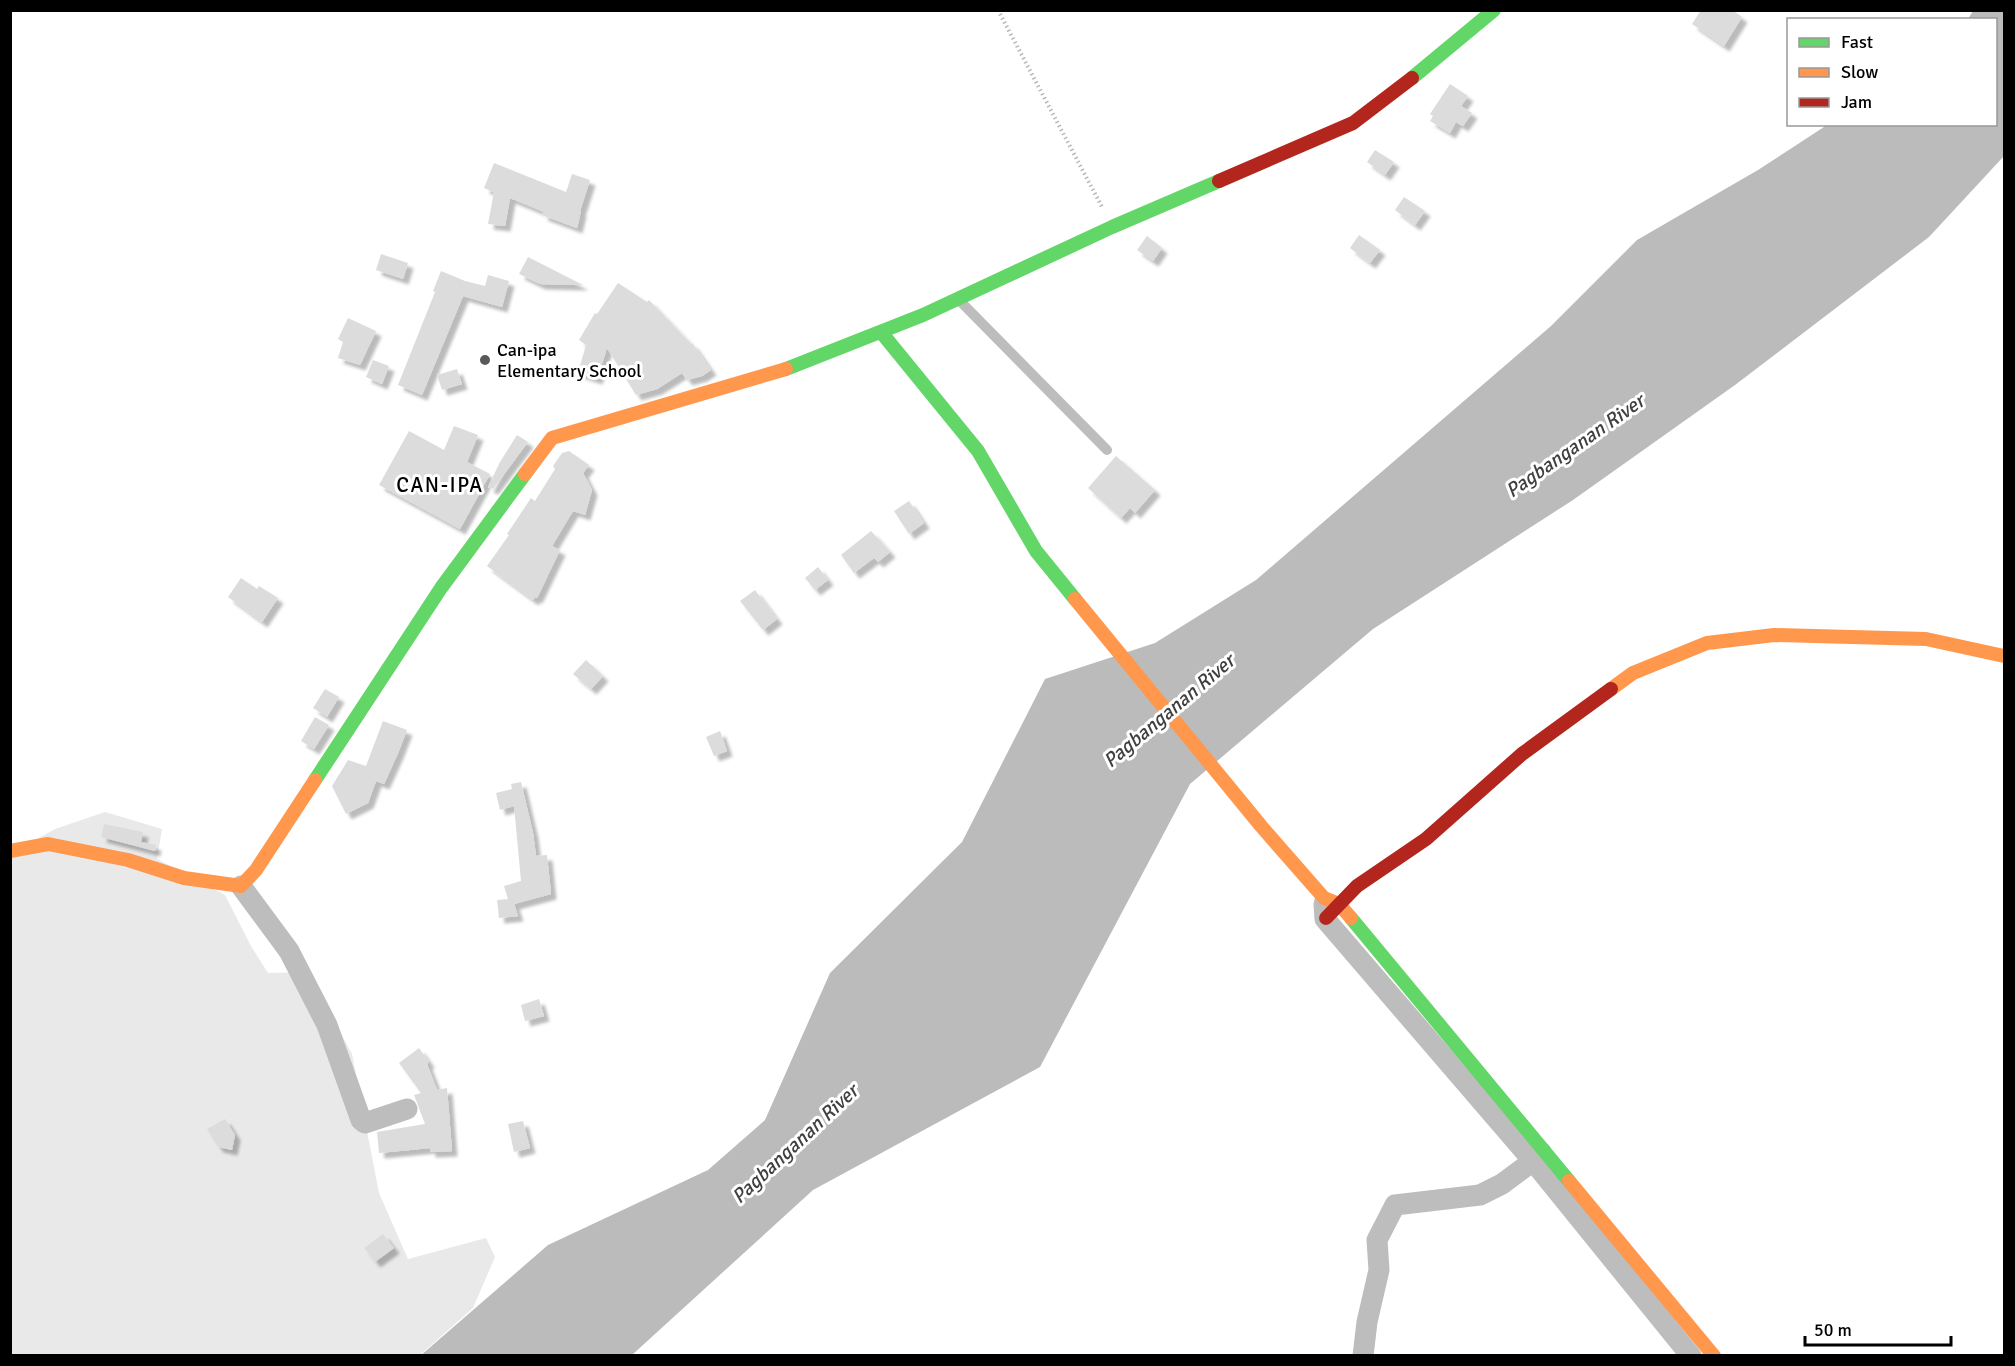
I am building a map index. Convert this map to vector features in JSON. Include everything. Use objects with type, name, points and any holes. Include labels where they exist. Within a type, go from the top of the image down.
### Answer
[{"type":"street","points":[[10,851],[48,844],[129,860],[184,878],[240,886],[256,870],[284,831],[346,731],[441,588],[552,438],[799,365],[957,299],[1112,227],[1353,123],[1427,67],[1494,10]]},
{"type":"street","points":[[881,332],[978,451],[1036,551],[1329,907],[1538,1155],[1714,1356]]},
{"type":"street","points":[[1329,907],[1426,839],[1521,754],[1633,673],[1707,643],[1774,635],[1926,639],[2004,656]]},
{"type":"street","points":[[240,886],[289,951],[327,1025],[361,1120],[365,1123],[407,1109]]},
{"type":"street","points":[[1364,1356],[1367,1322],[1379,1270],[1377,1240],[1395,1205],[1480,1195],[1502,1184],[1538,1155]]},
{"type":"street","points":[[1538,1155],[1691,1356]]},
{"type":"lane","points":[[957,299],[1107,450]]},
{"type":"path","points":[[998,10],[1112,227]]},
{"type":"shaded area","points":[[105,812],[162,829],[157,859],[225,895],[251,946],[268,973],[308,972],[352,1054],[379,1193],[408,1259],[486,1238],[495,1257],[473,1308],[420,1355],[11,1355],[10,854],[55,829]]},
{"type":"water","name":"Pagbanganan River","points":[[1973,11],[2004,11],[2004,156],[1929,237],[1735,385],[1573,500],[1373,629],[1190,784],[1040,1067],[813,1190],[632,1355],[420,1356],[548,1245],[708,1170],[765,1120],[830,973],[962,842],[1045,679],[1155,643],[1256,580],[1551,326],[1637,240],[1758,170],[1825,126],[1997,126],[1997,18],[1969,18]]},
{"type":"building","points":[[1701,10],[1732,10],[1742,17],[1724,46],[1692,24]]},
{"type":"building","points":[[1450,84],[1468,96],[1461,106],[1472,113],[1463,126],[1456,122],[1450,133],[1430,121],[1433,116],[1430,114]]},
{"type":"building","points":[[1375,150],[1394,162],[1385,175],[1367,162]]},
{"type":"building","points":[[494,163],[566,192],[572,174],[590,180],[577,228],[542,215],[544,212],[510,198],[505,226],[488,224],[494,192],[484,188]]},
{"type":"building","points":[[1404,197],[1425,211],[1415,225],[1395,210]]},
{"type":"building","points":[[1359,235],[1380,250],[1370,263],[1350,248]]},
{"type":"building","points":[[1147,236],[1162,248],[1153,261],[1137,250]]},
{"type":"building","points":[[381,254],[408,263],[403,279],[376,270]]},
{"type":"building","points":[[528,257],[583,285],[540,284],[519,274]]},
{"type":"building","points":[[441,271],[485,286],[488,275],[509,281],[502,307],[463,296],[422,395],[398,385]]},
{"type":"building","points":[[618,283],[647,302],[649,300],[692,343],[711,370],[702,376],[687,380],[682,373],[657,389],[636,395],[607,348],[597,379],[578,373],[586,345],[579,340],[595,313],[597,314]]},
{"type":"building","points":[[348,318],[376,331],[360,365],[338,358],[343,342],[338,339]]},
{"type":"building","points":[[373,360],[389,366],[382,384],[366,377]]},
{"type":"building","points":[[457,369],[462,384],[442,390],[437,375]]},
{"type":"building","points":[[454,426],[478,435],[467,462],[490,474],[460,529],[379,485],[409,431],[444,450]]},
{"type":"building","points":[[517,435],[528,442],[493,489],[488,487],[500,462]]},
{"type":"building","points":[[569,451],[589,465],[583,473],[592,490],[585,515],[573,511],[552,546],[560,550],[537,598],[533,600],[487,566],[531,498],[535,501],[562,453]]},
{"type":"building","points":[[1116,456],[1155,490],[1135,513],[1130,508],[1121,518],[1088,488]]},
{"type":"building","points":[[909,501],[924,523],[909,534],[894,511]]},
{"type":"building","points":[[871,531],[890,552],[878,562],[874,558],[854,573],[841,555]]},
{"type":"building","points":[[818,567],[828,580],[815,590],[805,578]]},
{"type":"building","points":[[241,578],[257,589],[259,586],[278,598],[262,622],[228,597]]},
{"type":"building","points":[[755,590],[777,619],[763,630],[740,601]]},
{"type":"building","points":[[586,660],[603,676],[591,689],[573,674]]},
{"type":"building","points":[[325,689],[339,697],[327,717],[313,708]]},
{"type":"building","points":[[315,717],[329,725],[314,749],[301,741]]},
{"type":"building","points":[[383,721],[407,730],[398,753],[384,784],[376,781],[368,803],[346,814],[332,786],[348,760],[366,766]]},
{"type":"building","points":[[720,731],[727,751],[714,756],[706,737]]},
{"type":"building","points":[[521,782],[536,856],[547,855],[551,894],[514,904],[518,916],[499,918],[497,900],[508,899],[504,886],[521,881],[514,806],[500,810],[496,793],[512,789],[511,784]]},
{"type":"building","points":[[104,824],[143,832],[141,842],[156,845],[155,851],[101,837]]},
{"type":"building","points":[[539,999],[544,1016],[525,1021],[521,1005]]},
{"type":"building","points":[[419,1048],[429,1062],[427,1064],[437,1090],[447,1088],[452,1151],[430,1152],[430,1148],[379,1153],[377,1132],[425,1124],[414,1095],[421,1093],[399,1063]]},
{"type":"building","points":[[225,1119],[235,1135],[232,1150],[218,1147],[207,1129]]},
{"type":"building","points":[[523,1121],[530,1148],[514,1152],[508,1124]]},
{"type":"building","points":[[383,1234],[394,1248],[375,1262],[364,1248]]},
{"type":"traffic: fast","points":[[1412,78],[1494,10]]},
{"type":"traffic: fast","points":[[786,369],[923,315],[1112,227],[1219,181]]},
{"type":"traffic: fast","points":[[881,332],[978,451],[1036,551],[1075,599]]},
{"type":"traffic: fast","points":[[315,780],[441,588],[525,474]]},
{"type":"traffic: fast","points":[[1351,918],[1569,1181]]},
{"type":"traffic: slow","points":[[525,474],[552,438],[786,369]]},
{"type":"traffic: slow","points":[[1075,599],[1261,826],[1324,898],[1339,904],[1351,918]]},
{"type":"traffic: slow","points":[[1611,689],[1633,673],[1707,643],[1774,635],[1926,639],[2004,656]]},
{"type":"traffic: slow","points":[[10,851],[48,844],[128,860],[184,878],[241,886],[256,870],[315,780]]},
{"type":"traffic: slow","points":[[1569,1181],[1714,1356]]},
{"type":"traffic: jam","points":[[1219,181],[1353,123],[1412,78]]},
{"type":"traffic: jam","points":[[1326,918],[1357,886],[1426,839],[1522,754],[1611,689]]},
{"type":"place","name":"Can-ipa Elementary School","points":[[485,360]]},
{"type":"district","name":"CAN-IPA","points":[[440,485]]}]
